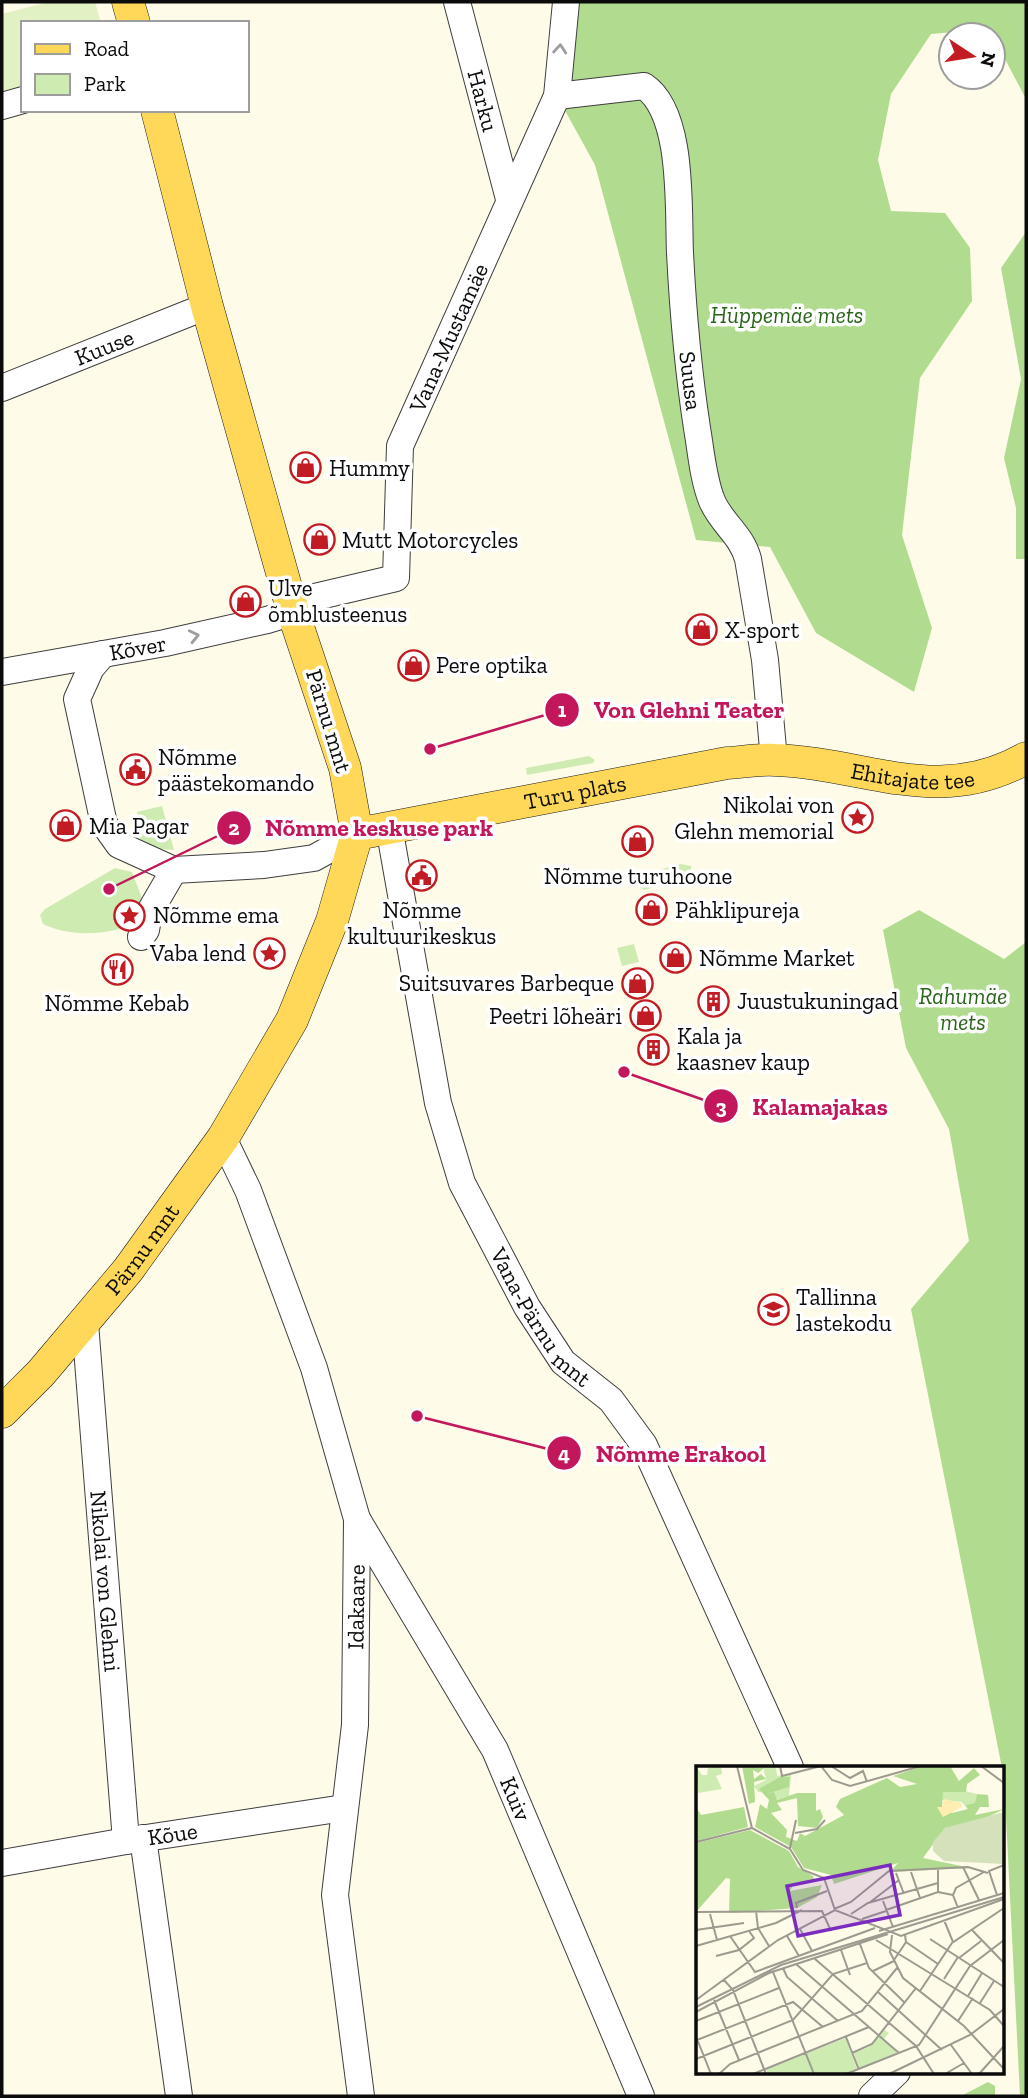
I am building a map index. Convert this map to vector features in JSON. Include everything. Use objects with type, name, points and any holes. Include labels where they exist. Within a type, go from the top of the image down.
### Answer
[{"type":"main road","points":[[128,2],[133,21]]},
{"type":"main road","name":"Pärnu mnt","points":[[2,1412],[85,1323],[157,1232],[223,1138],[292,1020],[332,920],[357,834],[351,792],[337,741],[293,612],[206,306],[158,112]]},
{"type":"main road","name":"Ehitajate tee","points":[[784,761],[885,779],[952,783],[981,778],[1026,758]]},
{"type":"main road","name":"Turu plats","points":[[357,834],[727,763],[784,761]]},
{"type":"street","name":"Harku","points":[[457,2],[509,199]]},
{"type":"street","name":"Vana-Mustamäe","points":[[293,612],[315,597],[396,579],[400,446],[557,96],[566,2]]},
{"type":"street","name":"Suusa","points":[[557,96],[644,86],[657,97],[663,107],[676,159],[684,346],[702,459],[712,501],[744,544],[784,761]]},
{"type":"street","points":[[2,106],[21,101]]},
{"type":"street","name":"Kuuse","points":[[2,388],[206,306]]},
{"type":"street","name":"Kõver","points":[[174,870],[119,845],[104,824],[77,699],[91,668],[103,654],[293,612]]},
{"type":"street","points":[[2,672],[103,654]]},
{"type":"street","name":"Vana-Pärnu mnt","points":[[389,827],[398,891],[438,1103],[462,1183],[527,1307],[563,1362],[611,1400],[644,1445],[790,1766]]},
{"type":"street","points":[[141,937],[146,930],[149,913],[174,870],[264,865],[314,858],[357,834]]},
{"type":"street","name":"Idakaare","points":[[223,1138],[248,1191],[314,1368],[357,1519],[355,1725],[335,1895],[360,2096]]},
{"type":"street","name":"Nikolai von Glehni","points":[[85,1323],[134,1839],[179,2096]]},
{"type":"street","name":"Kuiv","points":[[357,1519],[495,1750],[641,2096]]},
{"type":"street","name":"Kõue","points":[[2,1863],[134,1839],[345,1808]]},
{"type":"street","points":[[872,2096],[895,2074]]},
{"type":"green space","points":[[48,2],[95,2],[100,21],[21,21],[21,90],[2,96],[2,14]]},
{"type":"green space","name":"Hüppemäe mets","points":[[566,2],[1026,2],[1026,99],[1007,63],[1007,21],[937,21],[937,33],[931,34],[891,94],[878,160],[891,211],[945,213],[970,248],[972,301],[920,378],[902,535],[932,628],[914,692],[816,633],[770,547],[696,540],[595,165],[557,96]]},
{"type":"green space","points":[[1026,232],[1026,559],[1016,559],[1016,508],[1004,458],[1021,379],[1001,268]]},
{"type":"green space","points":[[589,756],[595,760],[593,763],[527,775],[526,768]]},
{"type":"green space","points":[[162,806],[174,850],[141,848],[137,812]]},
{"type":"green space","points":[[681,864],[691,866],[691,875],[687,878],[644,890],[639,886],[639,879],[644,874]]},
{"type":"green space","points":[[115,868],[132,872],[145,906],[142,919],[119,929],[93,933],[67,932],[43,924],[40,915],[45,909]]},
{"type":"green space","name":"Rahumäe mets","points":[[919,910],[1004,959],[1026,942],[1026,2096],[1020,2096],[1004,1766],[1002,1766],[911,1309],[969,1241],[949,1129],[906,1048],[883,930]]},
{"type":"green space","points":[[634,944],[639,962],[622,966],[617,948]]},
{"type":"green space","points":[[988,2082],[995,2086],[995,2096],[961,2096]]},
{"type":"place","name":"Hummy","points":[[306,468]]},
{"type":"place","name":"Mutt Motorcycles","points":[[319,540]]},
{"type":"place","name":"Ulve õmblusteenus","points":[[245,601]]},
{"type":"place","name":"X-sport","points":[[702,630]]},
{"type":"place","name":"Pere optika","points":[[413,665]]},
{"type":"place","name":"Von Glehni Teater","points":[[430,749]]},
{"type":"place","name":"Nõmme päästekomando","points":[[135,770]]},
{"type":"place","name":"Nikolai von Glehn memorial","points":[[857,818]]},
{"type":"place","name":"Mia Pagar","points":[[66,826]]},
{"type":"place","name":"Nõmme turuhoone","points":[[638,842]]},
{"type":"place","name":"Nõmme kultuurikeskus","points":[[422,876]]},
{"type":"place","name":"Nõmme keskuse park","points":[[109,889]]},
{"type":"place","name":"Pähklipureja","points":[[652,910]]},
{"type":"place","name":"Nõmme ema","points":[[130,915]]},
{"type":"place","name":"Vaba lend","points":[[269,953]]},
{"type":"place","name":"Nõmme Market","points":[[676,958]]},
{"type":"place","name":"Nõmme Kebab","points":[[117,969]]},
{"type":"place","name":"Suitsuvares Barbeque","points":[[637,983]]},
{"type":"place","name":"Juustukuningad","points":[[714,1001]]},
{"type":"place","name":"Peetri lõheäri","points":[[645,1016]]},
{"type":"place","name":"Kala ja kaasnev kaup","points":[[654,1049]]},
{"type":"place","name":"Kalamajakas","points":[[624,1072]]},
{"type":"place","name":"Tallinna lastekodu","points":[[773,1310]]},
{"type":"place","name":"Nõmme Erakool","points":[[417,1416]]}]
